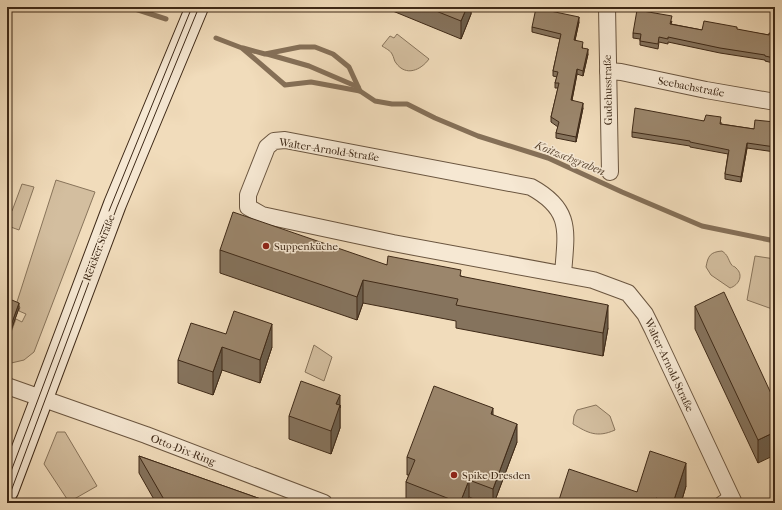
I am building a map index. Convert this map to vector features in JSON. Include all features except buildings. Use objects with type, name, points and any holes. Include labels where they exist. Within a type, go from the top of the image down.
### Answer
[{"type":"street","name":"Reicker Straße","points":[[7,491],[115,204],[197,7]]},
{"type":"street","name":"Gudehusstraße","points":[[607,7],[610,172]]},
{"type":"street","name":"Seebachstraße","points":[[608,71],[621,72],[706,90],[775,102]]},
{"type":"street","name":"Walter-Arnold-Straße","points":[[562,274],[566,229],[558,207],[546,195],[531,187],[285,140],[274,141],[266,147],[248,195],[248,207],[262,215],[393,243],[593,280],[628,293],[645,314],[670,365],[727,500]]},
{"type":"street","name":"Otto-Dix-Ring","points":[[7,386],[146,435],[324,503]]},
{"type":"shaded area","points":[[397,34],[429,59],[426,63],[418,69],[409,71],[404,70],[395,62],[391,53],[382,46],[390,36],[394,38]]},
{"type":"shaded area","points":[[56,180],[95,192],[34,352],[24,360],[7,364],[7,334],[10,335],[16,319],[22,322],[26,314],[19,311],[20,307],[16,305]]},
{"type":"shaded area","points":[[22,184],[34,187],[19,230],[8,226],[7,229],[7,210],[12,211]]},
{"type":"shaded area","points":[[722,251],[726,254],[731,264],[740,274],[736,285],[730,288],[711,275],[706,267],[710,255],[715,252]]},
{"type":"shaded area","points":[[755,256],[775,259],[775,310],[747,300]]},
{"type":"shaded area","points":[[314,345],[332,357],[324,381],[305,372]]},
{"type":"shaded area","points":[[596,405],[610,416],[615,430],[598,434],[583,430],[573,424],[574,416],[577,410]]},
{"type":"shaded area","points":[[57,432],[65,432],[97,486],[69,502],[44,464]]},
{"type":"waterway","name":"Koitzschgraben","points":[[129,7],[166,19]]},
{"type":"waterway","name":"Koitzschgraben","points":[[216,38],[242,48],[285,85],[311,82],[360,91],[375,101],[392,104],[407,104],[435,118],[478,136],[548,158],[622,192],[702,226],[775,241]]},
{"type":"waterway","name":"Koitzschgraben","points":[[243,48],[265,54],[300,47],[315,47],[333,54],[349,67],[360,91]]},
{"type":"waterway","name":"Koitzschgraben","points":[[267,54],[309,66],[358,87]]},
{"type":"tram line","points":[[109,211],[192,7]]},
{"type":"tram line","points":[[7,502],[117,207],[199,7]]},
{"type":"tram line","points":[[7,482],[104,224]]},
{"type":"place","name":"Suppenküche","points":[[266,246]]},
{"type":"place","name":"Spike Dresden","points":[[454,475]]}]
